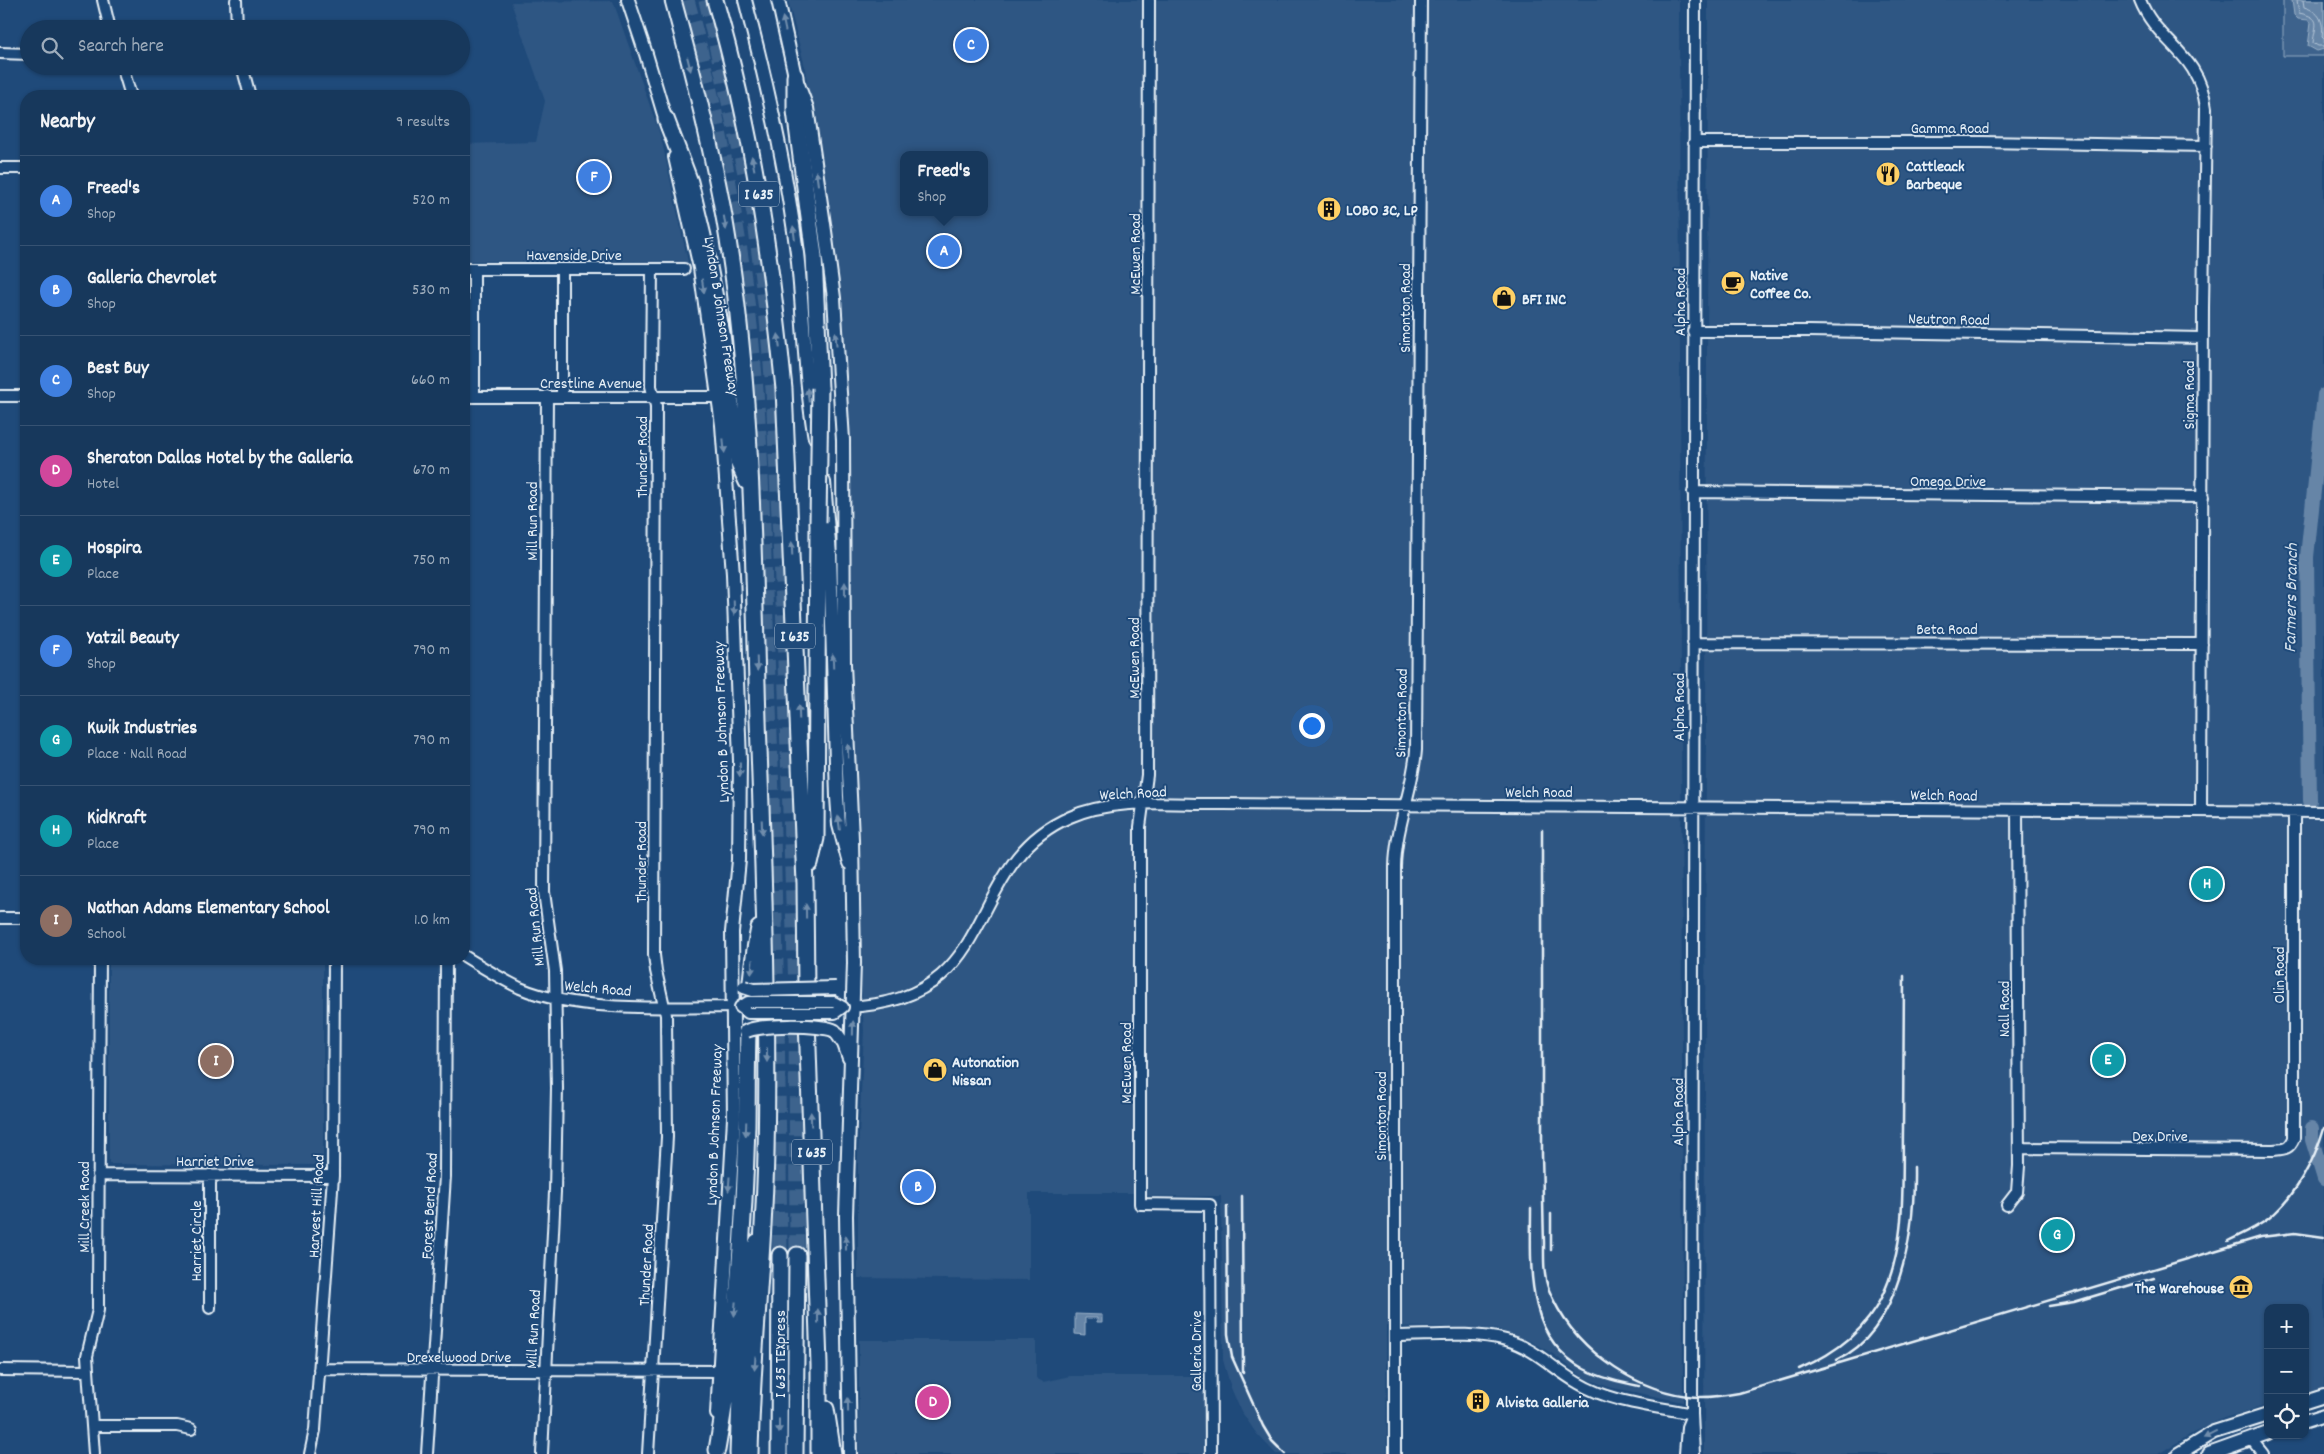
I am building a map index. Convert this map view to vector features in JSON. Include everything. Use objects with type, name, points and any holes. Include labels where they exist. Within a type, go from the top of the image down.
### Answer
[{"type":"highway","name":"Lyndon B Johnson Freeway","points":[[673,0],[712,158],[725,224],[743,367],[750,490],[764,902],[767,1067],[763,1227],[750,1454]]},
{"type":"highway","name":"I 635","points":[[715,1],[747,129],[762,212],[777,319],[788,457],[806,883],[806,991],[819,1365],[819,1454]]},
{"type":"highway","points":[[795,76],[795,111],[814,256],[820,388],[816,838],[806,883]]},
{"type":"highway","points":[[666,119],[690,182],[703,236],[722,334],[738,462],[750,490]]},
{"type":"highway","points":[[717,1452],[727,1398],[743,1207],[747,1043],[753,955],[764,902]]},
{"type":"highway","points":[[738,1454],[741,1369],[750,1263],[763,1227]]},
{"type":"highway","name":"I 635 TEXpress","points":[[779,1454],[780,1255]]},
{"type":"highway","name":"I 635 TEXpress","points":[[796,1454],[797,1255]]},
{"type":"highway","points":[[819,1365],[833,1454]]},
{"type":"main road","points":[[745,0],[766,80],[786,180],[795,237],[810,412],[825,489],[829,524],[839,825],[843,846],[852,870]]},
{"type":"main road","points":[[778,0],[795,76],[807,108],[834,298],[843,440],[844,664],[854,963],[848,1007],[851,1068],[846,1216],[850,1454]]},
{"type":"main road","name":"Lyndon B Johnson Freeway","points":[[628,1],[666,119],[700,268],[719,398],[733,574],[740,771],[739,860],[731,955],[736,1007],[734,1118],[719,1371],[717,1452]]},
{"type":"main road","points":[[731,955],[734,972],[744,987],[753,990],[836,988],[847,980],[854,963]]},
{"type":"main road","points":[[734,1044],[744,1032],[758,1027],[823,1027],[835,1031],[844,1044],[851,1068]]},
{"type":"main road","points":[[2309,1401],[2324,1396]]},
{"type":"main road","points":[[2178,1454],[2214,1432],[2264,1416]]},
{"type":"main road","points":[[2309,1421],[2324,1416]]},
{"type":"main road","points":[[2245,1423],[2251,1439]]},
{"type":"main road","points":[[2210,1454],[2264,1435]]},
{"type":"street","points":[[103,0],[108,20]]},
{"type":"street","points":[[236,0],[237,20]]},
{"type":"street","name":"McEwen Road","points":[[1149,0],[1148,775],[1140,827],[1140,1204],[1210,1205],[1210,1247]]},
{"type":"street","name":"Simonton Road","points":[[1395,1454],[1395,860],[1398,831],[1416,750],[1421,0]]},
{"type":"street","name":"Alpha Road","points":[[1694,1454],[1692,1414],[1695,0]]},
{"type":"street","name":"Sigma Road","points":[[2140,0],[2152,21],[2190,63],[2199,78],[2206,108],[2201,811]]},
{"type":"street","points":[[0,53],[20,54]]},
{"type":"street","points":[[125,75],[129,90]]},
{"type":"street","points":[[244,75],[248,90]]},
{"type":"street","name":"Gamma Road","points":[[1694,142],[1982,142],[2206,146]]},
{"type":"street","points":[[0,168],[20,168]]},
{"type":"street","name":"Havenside Drive","points":[[470,269],[684,269]]},
{"type":"street","points":[[562,269],[562,396]]},
{"type":"street","name":"Thunder Road","points":[[648,1454],[667,1137],[666,1014],[654,955],[656,406],[651,386],[652,269]]},
{"type":"street","name":"Neutron Road","points":[[1693,331],[1809,330],[2203,338]]},
{"type":"street","points":[[0,396],[20,396]]},
{"type":"street","name":"Mill Run Road","points":[[542,1454],[557,1088],[556,998],[544,892],[546,396]]},
{"type":"street","name":"Crestline Avenue","points":[[470,397],[719,398]]},
{"type":"street","name":"Omega Drive","points":[[1693,492],[2203,497]]},
{"type":"street","name":"Beta Road","points":[[1693,643],[2202,644]]},
{"type":"street","name":"Welch Road","points":[[470,959],[521,988],[556,998],[595,1004],[736,1007],[748,1002],[834,1002],[848,1007],[897,1001],[918,993],[939,978],[962,953],[1012,864],[1042,832],[1071,816],[1091,810],[1143,805],[1405,805],[2324,812]]},
{"type":"street","name":"Nall Road","points":[[2007,1205],[2016,1192],[2019,1148],[2017,810]]},
{"type":"street","name":"Olin Road","points":[[2294,812],[2294,1138]]},
{"type":"street","points":[[0,918],[20,918]]},
{"type":"street","name":"Mill Creek Road","points":[[94,1454],[87,1371],[89,1341],[98,1310],[100,965]]},
{"type":"street","name":"Harvest Hill Road","points":[[310,1454],[316,1430],[333,1176],[334,965]]},
{"type":"street","name":"Forest Bend Road","points":[[427,1454],[434,1371],[445,1176],[446,965]]},
{"type":"street","name":"Dex Drive","points":[[2019,1148],[2272,1150],[2287,1149],[2294,1138]]},
{"type":"street","name":"Harriet Drive","points":[[98,1174],[333,1176]]},
{"type":"street","name":"Harriet Circle","points":[[210,1175],[210,1308]]},
{"type":"street","name":"Galleria Drive","points":[[1210,1247],[1211,1454]]},
{"type":"street","points":[[1395,1336],[1482,1337],[1506,1340],[1533,1351],[1578,1384],[1612,1398],[1692,1414]]},
{"type":"street","name":"Drexelwood Drive","points":[[319,1369],[719,1371]]},
{"type":"street","points":[[0,1370],[87,1371]]},
{"type":"street","name":"Alpha Road","points":[[1685,1454],[1687,1427],[1692,1414]]},
{"type":"street","points":[[92,1426],[178,1426],[191,1429]]},
{"type":"street","points":[[2251,1439],[2263,1454]]},
{"type":"shaded area","points":[[788,0],[1679,0],[1683,1402],[1609,1387],[1584,1378],[1553,1354],[1530,1341],[1496,1329],[1386,1326],[1387,1454],[1276,1454],[1256,1433],[1241,1411],[1231,1388],[1223,1360],[1221,1196],[1133,1196],[1133,1193],[1029,1193],[1029,1280],[858,1278],[858,1156],[864,1031],[858,858],[825,196],[804,63]]},
{"type":"shaded area","points":[[1708,0],[2324,0],[2324,1388],[2309,1393],[2309,1304],[2264,1304],[2264,1406],[2224,1418],[2193,1433],[2158,1454],[1704,1454]]},
{"type":"shaded area","points":[[2283,0],[2324,0],[2324,56],[2283,56]]},
{"type":"shaded area","points":[[613,1],[661,137],[688,262],[470,261],[470,144],[536,142],[545,101],[511,2]]},
{"type":"shaded area","points":[[109,965],[323,965],[323,1165],[109,1164]]},
{"type":"shaded area","points":[[859,1340],[1036,1340],[1036,1378],[1043,1382],[1070,1376],[1208,1376],[1207,1454],[859,1454]]},
{"type":"water","points":[[2292,0],[2324,0],[2324,49],[2317,51],[2308,46],[2311,23],[2309,20],[2298,19],[2294,15]]},
{"type":"water","points":[[1075,1314],[1102,1315],[1102,1322],[1097,1322],[1097,1318],[1085,1318],[1085,1335],[1075,1334]]},
{"type":"waterway","name":"Farmers Branch","points":[[2310,801],[2307,557],[2324,395]]},
{"type":"waterway","name":"Farmers Branch","points":[[2312,1128],[2312,1140],[2324,1179]]},
{"type":"tunnel","points":[[687,0],[716,117],[738,237],[749,317],[757,401],[772,804],[780,1255]]},
{"type":"tunnel","points":[[706,0],[754,213],[767,319],[773,389],[783,602],[796,991],[797,1255]]},
{"type":"railway","points":[[1542,830],[1542,1155],[1544,1260],[1547,1284],[1559,1310],[1587,1346],[1605,1361],[1644,1384],[1693,1397],[1739,1393],[2261,1237],[2295,1233],[2324,1237]]},
{"type":"railway","points":[[1799,1369],[1836,1349],[1867,1320],[1882,1296],[1896,1256],[1903,1192],[1904,976]]},
{"type":"railway","points":[[2228,1241],[2268,1219],[2287,1200],[2303,1177],[2324,1128]]},
{"type":"railway","points":[[1837,1360],[1859,1346],[1876,1326],[1890,1303],[1900,1276],[1907,1248],[1914,1192],[1914,1167]]},
{"type":"railway","points":[[1242,1196],[1243,1373]]},
{"type":"railway","points":[[1227,1207],[1228,1334],[1232,1357],[1263,1426],[1272,1441],[1285,1454]]},
{"type":"railway","points":[[1531,1208],[1532,1276],[1535,1298],[1541,1319],[1550,1338],[1564,1355],[1584,1369],[1604,1377],[1639,1386]]},
{"type":"railway","points":[[1551,1214],[1551,1250]]},
{"type":"railway","points":[[2049,1306],[2074,1302],[2154,1278]]},
{"type":"place","name":"Best Buy","points":[[971,45]]},
{"type":"place","name":"Cattleack Barbeque","points":[[1888,174]]},
{"type":"place","name":"Yatzil Beauty","points":[[594,177]]},
{"type":"place","name":"LOBO 3C, LP","points":[[1329,209]]},
{"type":"place","name":"Freed's","points":[[944,251]]},
{"type":"place","name":"Native Coffee Co.","points":[[1733,283]]},
{"type":"place","name":"BFI INC","points":[[1504,298]]},
{"type":"place","name":"KidKraft","points":[[2207,884]]},
{"type":"place","name":"Hospira","points":[[2108,1060]]},
{"type":"place","name":"Nathan Adams Elementary School","points":[[216,1061]]},
{"type":"place","name":"Autonation Nissan","points":[[935,1070]]},
{"type":"place","name":"Galleria Chevrolet","points":[[918,1187]]},
{"type":"place","name":"Kwik Industries","points":[[2057,1235]]},
{"type":"place","name":"The Warehouse","points":[[2241,1287]]},
{"type":"place","name":"Alvista Galleria","points":[[1478,1401]]},
{"type":"place","name":"Sheraton Dallas Hotel by the Galleria","points":[[933,1402]]}]
